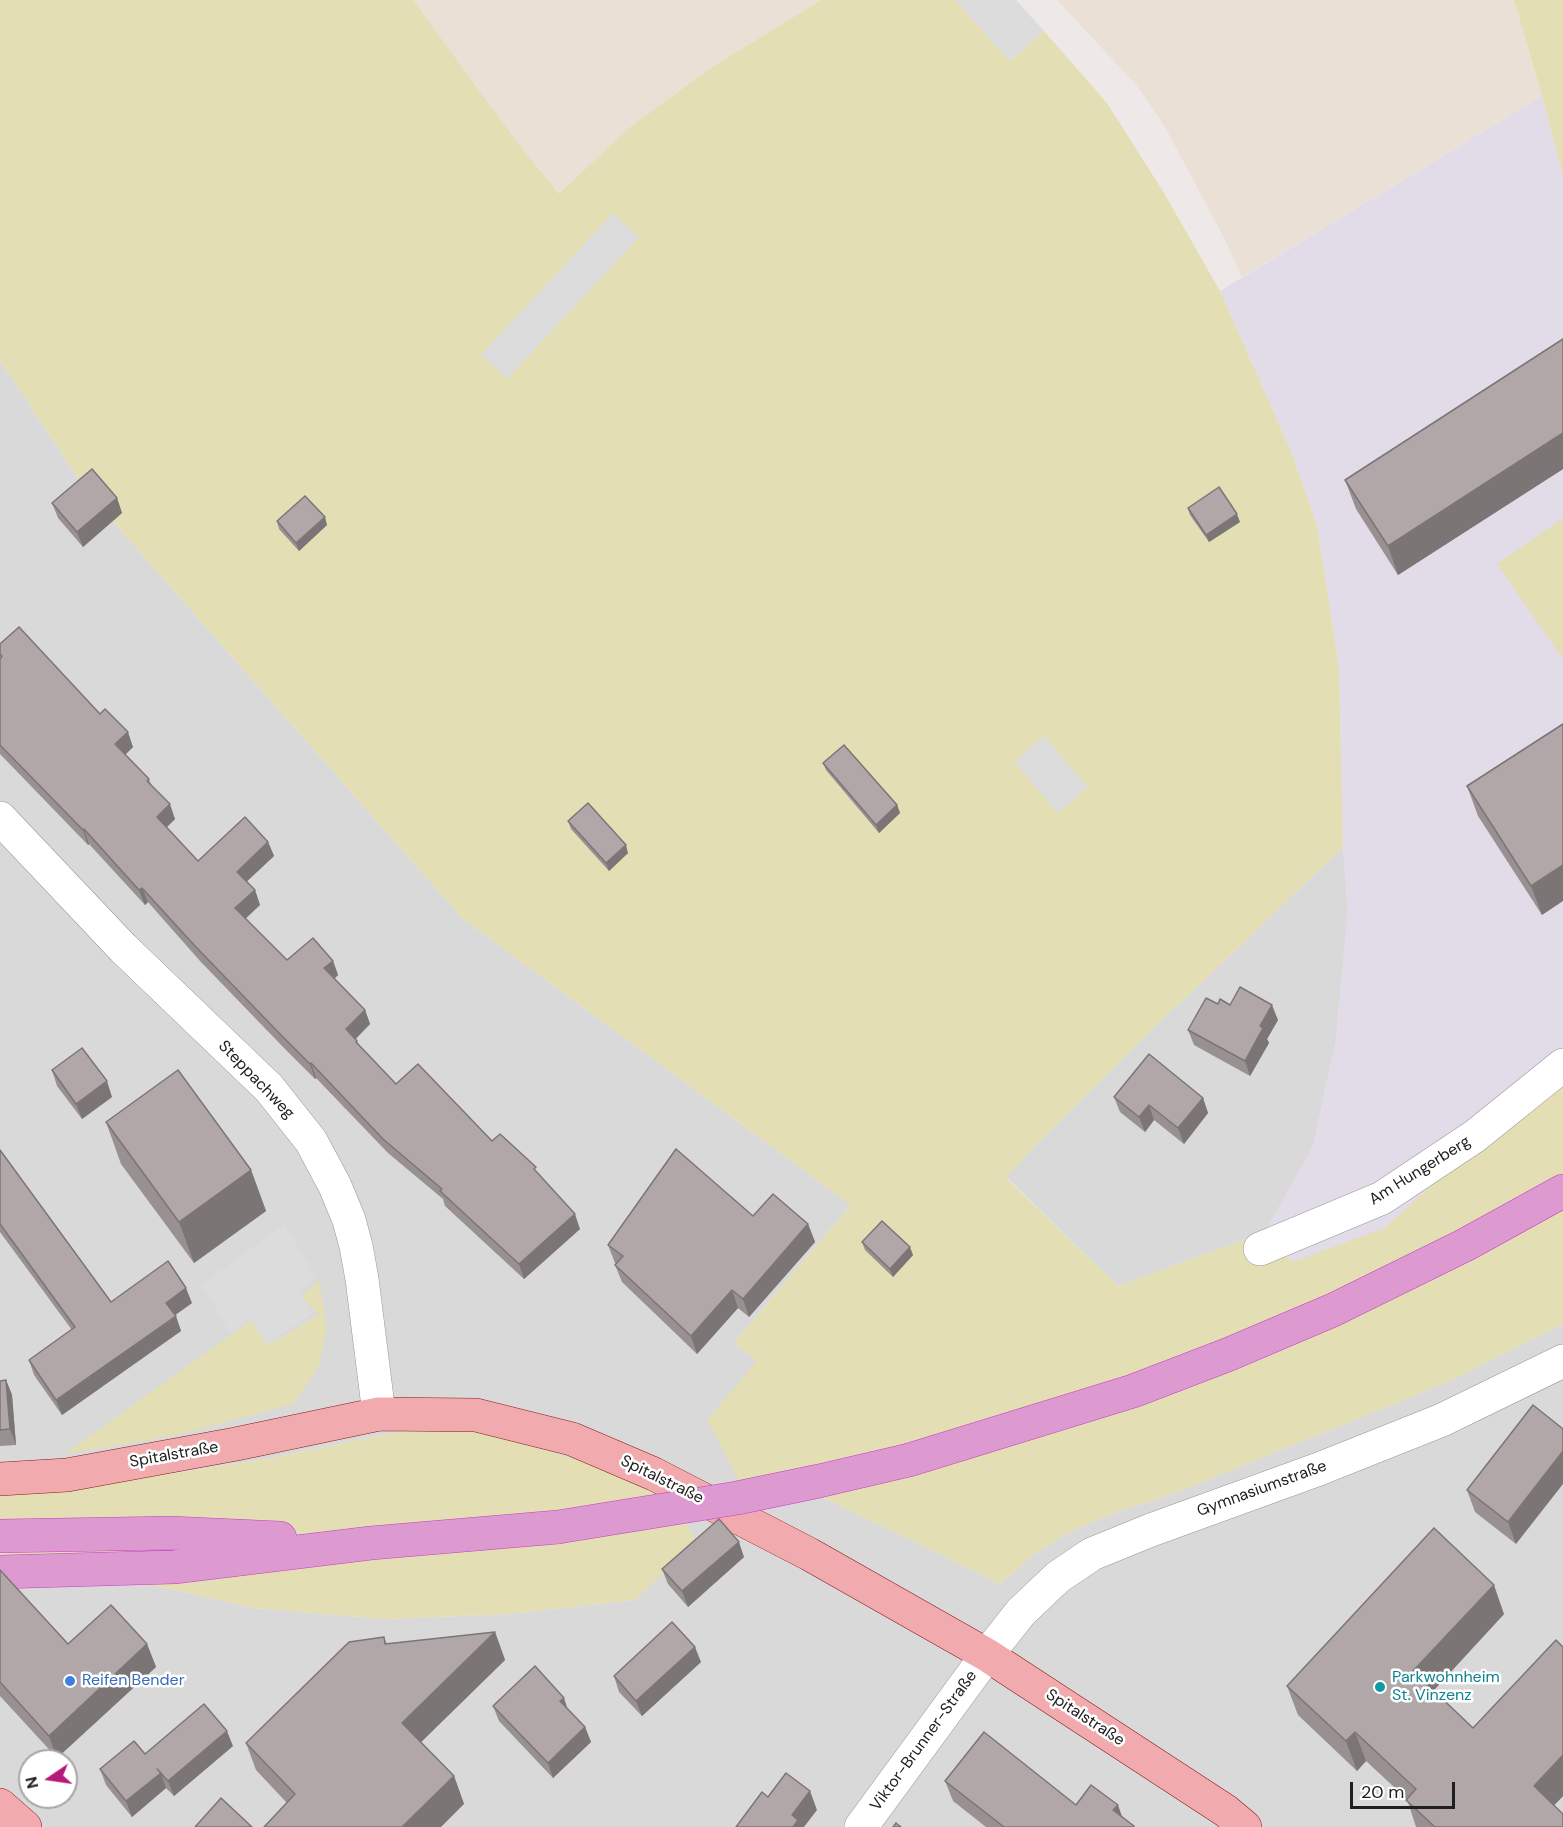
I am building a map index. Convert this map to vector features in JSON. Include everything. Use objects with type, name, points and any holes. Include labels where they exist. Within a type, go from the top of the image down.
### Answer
[{"type":"highway","points":[[0,1572],[174,1567],[371,1543],[558,1527],[737,1498],[909,1460],[1133,1391],[1227,1354],[1333,1310],[1464,1245],[1563,1191]]},
{"type":"highway","points":[[0,1536],[171,1533],[371,1543]]},
{"type":"main road","name":"Spitalstraße","points":[[0,1479],[67,1475],[236,1444],[379,1414],[476,1415],[572,1439],[654,1474],[799,1548],[987,1655],[1226,1810],[1245,1827]]},
{"type":"main road","points":[[0,1805],[25,1827]]},
{"type":"street","name":"Steppachweg","points":[[0,818],[123,948],[269,1088],[311,1141],[335,1186],[349,1220],[356,1246],[379,1414]]},
{"type":"street","name":"Am Hungerberg","points":[[1260,1249],[1382,1198],[1475,1136],[1563,1065]]},
{"type":"street","name":"Gymnasiumstraße","points":[[987,1655],[1022,1612],[1058,1577],[1092,1554],[1442,1420],[1563,1361]]},
{"type":"street","name":"Viktor-Brunner-Straße","points":[[861,1827],[987,1655]]},
{"type":"shaded area","points":[[0,0],[413,0],[517,142],[559,194],[629,128],[709,69],[821,0],[955,0],[1010,61],[1044,31],[1107,103],[1164,193],[1220,291],[1290,449],[1317,525],[1339,667],[1343,847],[1155,1027],[1036,1145],[1006,1178],[1118,1286],[1265,1232],[1292,1262],[1384,1228],[1484,1139],[1563,1077],[1563,1324],[1448,1382],[1175,1493],[1117,1512],[1073,1530],[1034,1554],[1000,1584],[808,1490],[679,1510],[697,1542],[635,1600],[509,1614],[386,1619],[254,1608],[157,1586],[0,1579],[0,1491],[62,1490],[267,1459],[392,1433],[473,1428],[620,1473],[669,1499],[741,1485],[707,1420],[757,1361],[734,1343],[851,1205],[462,918],[88,493],[0,360]]},
{"type":"shaded area","points":[[413,0],[821,0],[709,69],[629,128],[559,195],[517,142]]},
{"type":"shaded area","points":[[955,0],[1016,0],[1044,31],[1010,61]]},
{"type":"shaded area","points":[[1057,0],[1514,0],[1542,96],[1242,277],[1165,127],[1138,87]]},
{"type":"shaded area","points":[[1514,0],[1563,0],[1563,177],[1542,96]]},
{"type":"shaded area","points":[[1542,96],[1563,177],[1563,1077],[1484,1139],[1384,1229],[1292,1262],[1265,1232],[1313,1147],[1336,1040],[1348,910],[1343,847],[1339,667],[1317,525],[1290,449],[1220,291]]},
{"type":"shaded area","points":[[613,213],[639,237],[507,379],[481,355]]},
{"type":"shaded area","points":[[0,360],[88,493],[462,918],[851,1205],[734,1343],[758,1361],[741,1486],[669,1499],[392,1433],[267,1459],[62,1490],[0,1491]]},
{"type":"shaded area","points":[[1563,518],[1563,659],[1497,564]]},
{"type":"shaded area","points":[[1044,736],[1088,787],[1058,813],[1014,762]]},
{"type":"shaded area","points":[[1343,847],[1348,910],[1336,1040],[1313,1147],[1265,1232],[1118,1286],[1006,1177],[1155,1027]]},
{"type":"shaded area","points":[[284,1224],[317,1278],[299,1290],[313,1313],[266,1345],[250,1318],[231,1334],[201,1285]]},
{"type":"shaded area","points":[[319,1280],[327,1327],[318,1369],[293,1404],[177,1435],[65,1454],[253,1319],[274,1342],[319,1314],[301,1297]]},
{"type":"shaded area","points":[[1563,1324],[1563,1827],[0,1827],[0,1579],[157,1586],[254,1608],[386,1619],[509,1614],[635,1600],[679,1510],[808,1490],[1000,1584],[1034,1554],[1073,1530],[1117,1512],[1175,1493],[1448,1382]]},
{"type":"building","points":[[1563,339],[1563,433],[1388,546],[1345,480]]},
{"type":"building","points":[[92,469],[117,498],[77,532],[52,503]]},
{"type":"building","points":[[1219,487],[1237,514],[1206,535],[1188,508]]},
{"type":"building","points":[[305,496],[325,517],[296,543],[277,521]]},
{"type":"building","points":[[19,627],[100,714],[105,709],[128,732],[115,744],[170,804],[157,817],[198,861],[245,817],[268,842],[237,872],[255,890],[235,908],[287,960],[313,938],[333,961],[324,968],[365,1010],[346,1029],[356,1042],[396,1084],[418,1064],[492,1141],[500,1134],[536,1167],[534,1169],[575,1214],[519,1264],[440,1191],[442,1189],[383,1139],[195,946],[142,888],[139,890],[84,829],[0,745],[0,659],[2,656],[0,644]]},
{"type":"building","points":[[1563,724],[1563,865],[1531,886],[1467,786]]},
{"type":"building","points":[[844,745],[897,805],[876,825],[823,763]]},
{"type":"building","points":[[588,803],[626,845],[606,863],[568,821]]},
{"type":"building","points":[[1240,987],[1272,1005],[1260,1026],[1263,1028],[1245,1061],[1188,1030],[1206,998],[1218,1004],[1220,999],[1230,1005]]},
{"type":"building","points":[[82,1048],[107,1081],[76,1104],[52,1070]]},
{"type":"building","points":[[1149,1054],[1203,1098],[1178,1128],[1149,1105],[1139,1117],[1114,1097]]},
{"type":"building","points":[[178,1070],[251,1170],[179,1222],[106,1122]]},
{"type":"building","points":[[676,1149],[753,1216],[773,1194],[808,1224],[743,1299],[732,1290],[691,1336],[615,1265],[623,1256],[608,1245]]},
{"type":"building","points":[[0,1150],[111,1302],[168,1261],[186,1288],[166,1303],[176,1316],[56,1400],[29,1360],[75,1327],[0,1224]]},
{"type":"building","points":[[882,1221],[910,1247],[890,1269],[862,1242]]},
{"type":"building","points":[[6,1380],[10,1429],[0,1430],[0,1381]]},
{"type":"building","points":[[1533,1405],[1563,1429],[1563,1451],[1508,1522],[1467,1490]]},
{"type":"building","points":[[719,1519],[739,1542],[682,1591],[662,1569]]},
{"type":"building","name":"Parkwohnheim St. Vinzenz","points":[[1434,1528],[1494,1585],[1413,1671],[1473,1728],[1556,1640],[1563,1647],[1563,1755],[1534,1786],[1563,1814],[1563,1827],[1435,1827],[1406,1800],[1416,1789],[1355,1732],[1346,1741],[1287,1686]]},
{"type":"building","name":"Reifen Bender","points":[[0,1570],[68,1644],[111,1605],[147,1644],[49,1736],[0,1682]]},
{"type":"building","points":[[672,1622],[695,1647],[636,1701],[614,1676]]},
{"type":"building","points":[[495,1632],[402,1723],[454,1776],[402,1827],[264,1827],[295,1794],[246,1743],[349,1642],[384,1637],[385,1644]]},
{"type":"building","points":[[535,1666],[564,1698],[560,1701],[585,1727],[548,1763],[493,1706]]},
{"type":"building","points":[[204,1704],[227,1731],[168,1781],[161,1773],[126,1801],[100,1769],[134,1741],[145,1754]]},
{"type":"building","points":[[984,1732],[1076,1805],[1091,1785],[1118,1805],[1113,1810],[1134,1827],[1004,1827],[945,1781]]},
{"type":"building","points":[[786,1773],[810,1791],[792,1815],[798,1820],[793,1827],[736,1827],[762,1792],[768,1797]]},
{"type":"building","points":[[221,1798],[252,1827],[195,1827]]},
{"type":"place","name":"Reifen Bender","points":[[70,1681]]},
{"type":"place","name":"Parkwohnheim St. Vinzenz","points":[[1380,1687]]}]
